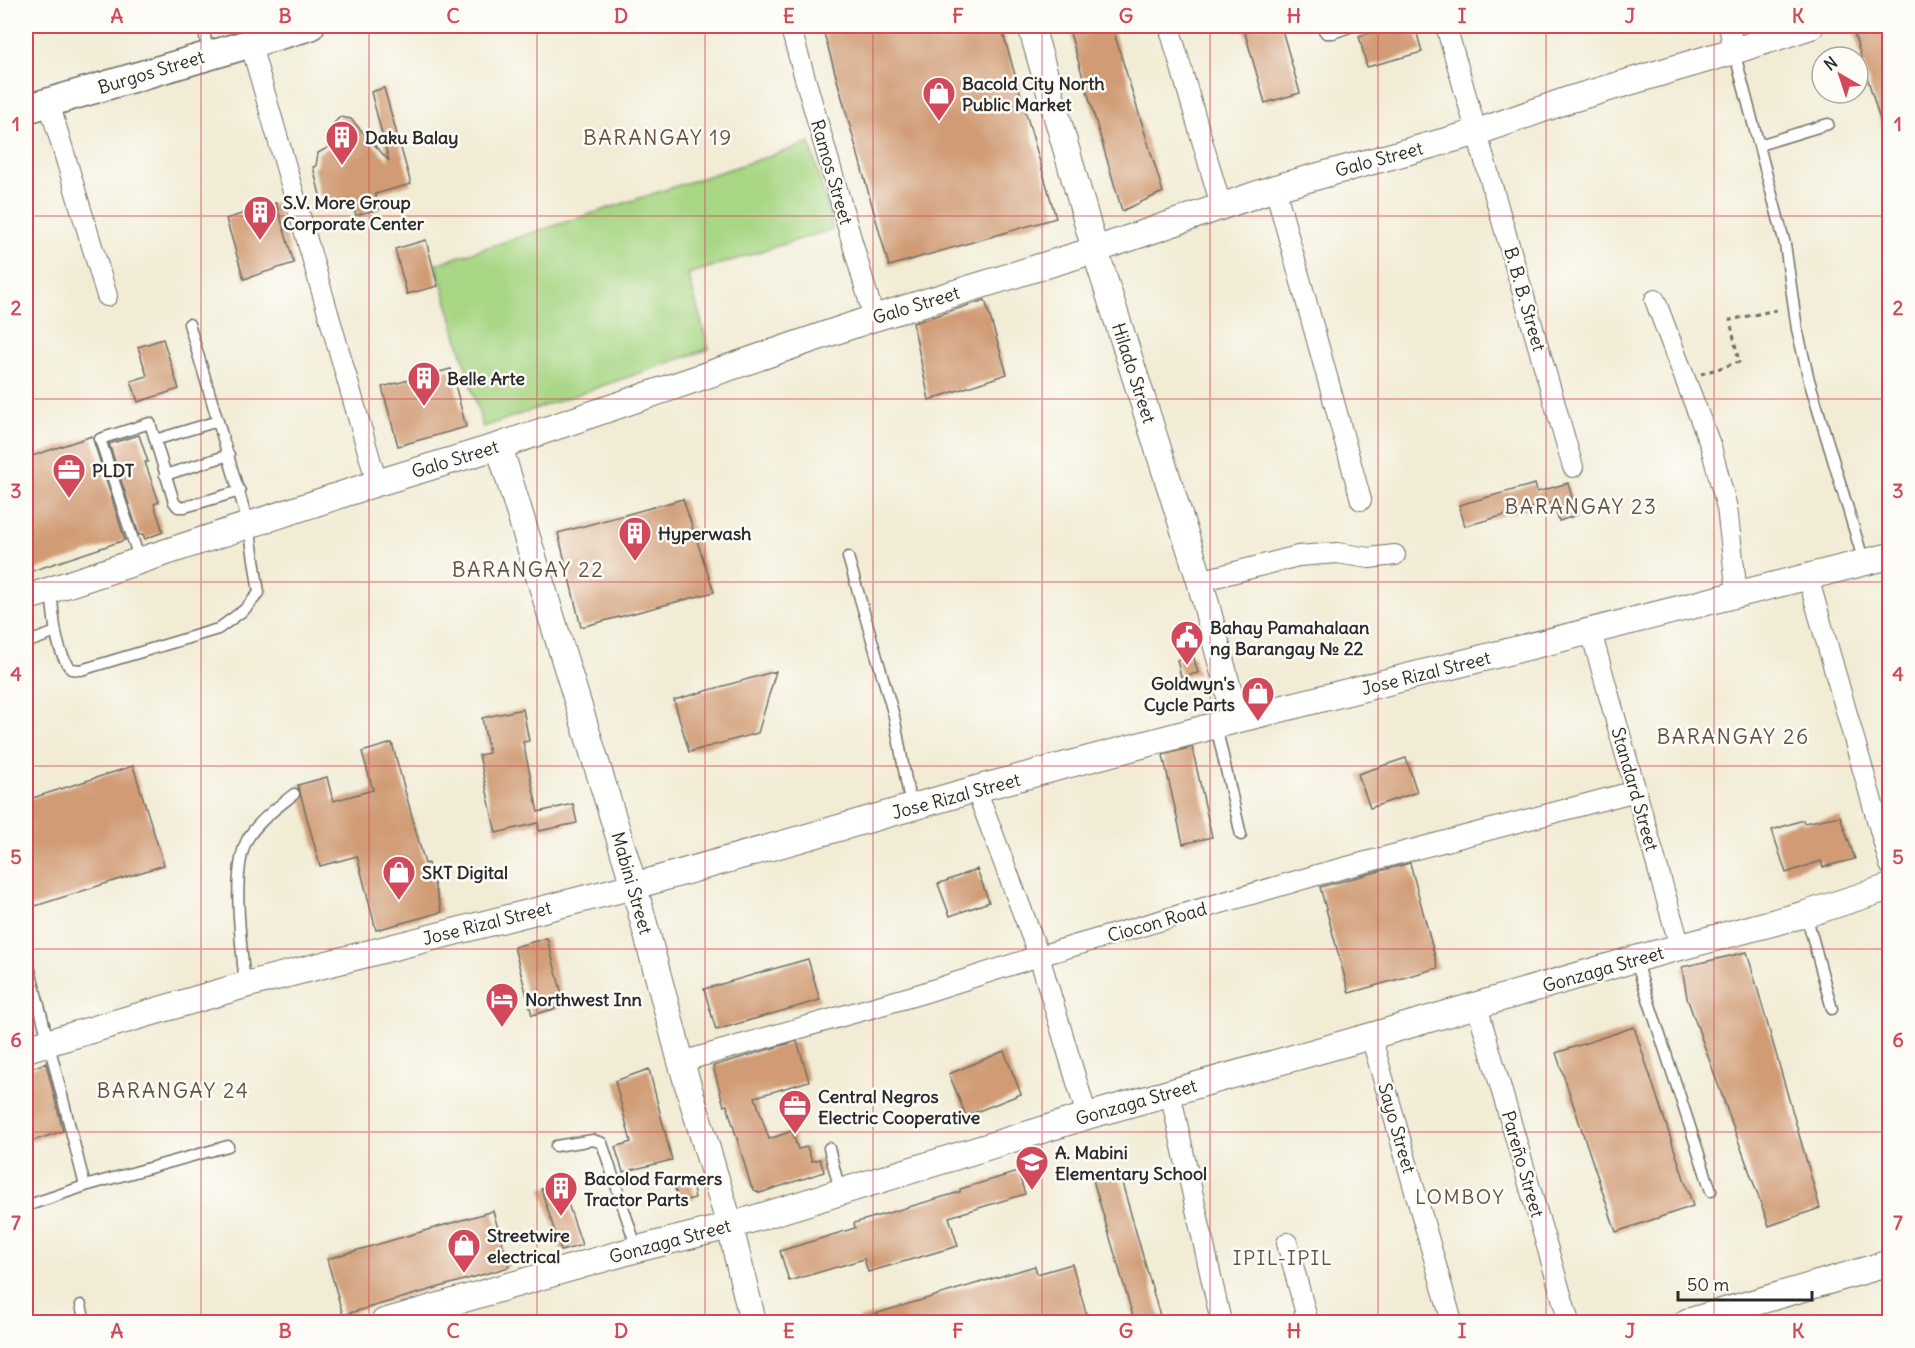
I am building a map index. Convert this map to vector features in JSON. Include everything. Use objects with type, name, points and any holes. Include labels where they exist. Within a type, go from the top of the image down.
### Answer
[{"type":"main road","name":"Burgos Street","points":[[37,106],[299,27]]},
{"type":"street","name":"Ramos Street","points":[[790,26],[874,318]]},
{"type":"street","name":"Hilado Street","points":[[1031,26],[1095,250],[1200,581],[1226,723]]},
{"type":"street","points":[[1169,26],[1221,206]]},
{"type":"street","name":"B. B. B. Street","points":[[1446,26],[1573,467]]},
{"type":"street","points":[[1729,26],[1734,51]]},
{"type":"street","name":"Galo Street","points":[[26,598],[377,483],[499,446],[874,318],[1095,250],[1275,188],[1475,133],[1568,100],[1810,26]]},
{"type":"street","points":[[250,42],[377,483]]},
{"type":"street","points":[[37,106],[107,296]]},
{"type":"street","points":[[1275,188],[1360,500]]},
{"type":"street","points":[[1655,300],[1711,447],[1727,508],[1737,593]]},
{"type":"street","name":"Mabini Street","points":[[499,446],[634,886],[681,1062],[730,1226],[753,1323]]},
{"type":"street","points":[[1200,581],[1298,556],[1337,553],[1369,558],[1395,555]]},
{"type":"street","name":"Jose Rizal Street","points":[[36,1046],[245,985],[634,886],[976,789],[1226,723],[1890,556]]},
{"type":"street","points":[[1808,577],[1890,865]]},
{"type":"street","name":"Standard Street","points":[[1590,632],[1680,947]]},
{"type":"street","points":[[976,789],[1039,956],[1087,1116]]},
{"type":"street","name":"Ciocon Road","points":[[681,1062],[920,994],[1039,956],[1317,875],[1636,791]]},
{"type":"street","name":"Gonzaga Street","points":[[384,1323],[637,1249],[730,1226],[1087,1116],[1635,959],[1806,914],[1890,887]]},
{"type":"street","name":"Pareño Street","points":[[1476,1006],[1569,1323]]},
{"type":"street","name":"Sayo Street","points":[[1371,1036],[1452,1323]]},
{"type":"street","points":[[1170,1092],[1221,1323]]},
{"type":"street","points":[[1287,1243],[1308,1323]]},
{"type":"street","points":[[1689,1322],[1890,1263]]},
{"type":"lane","points":[[204,26],[207,55]]},
{"type":"lane","points":[[1321,26],[1326,33],[1333,33],[1352,26]]},
{"type":"lane","points":[[1734,51],[1785,244],[1793,306],[1809,380],[1864,563]]},
{"type":"lane","points":[[1759,145],[1828,124]]},
{"type":"lane","points":[[51,590],[56,632],[65,662],[71,669],[81,670],[218,628],[244,610],[259,593],[249,526],[240,491],[189,324]]},
{"type":"lane","points":[[155,440],[219,422]]},
{"type":"lane","points":[[140,561],[100,439],[150,423],[165,475],[174,502],[178,507],[240,491]]},
{"type":"lane","points":[[165,475],[228,455]]},
{"type":"lane","points":[[848,557],[894,716],[911,808]]},
{"type":"lane","points":[[26,643],[56,632]]},
{"type":"lane","points":[[1226,723],[1240,835]]},
{"type":"lane","points":[[245,985],[237,877],[241,857],[249,836],[271,813],[294,794]]},
{"type":"lane","points":[[1806,914],[1832,1009]]},
{"type":"lane","points":[[26,954],[36,1046],[85,1186]]},
{"type":"lane","points":[[1635,959],[1711,1191]]},
{"type":"lane","points":[[556,1146],[594,1140],[602,1143],[637,1249]]},
{"type":"lane","points":[[26,1206],[85,1186],[228,1146]]},
{"type":"lane","points":[[829,1148],[840,1191]]},
{"type":"lane","points":[[81,1305],[86,1323]]},
{"type":"path","points":[[1685,378],[1739,362],[1730,320],[1793,306]]},
{"type":"green space","points":[[810,143],[833,229],[688,274],[709,349],[483,427],[436,264]]},
{"type":"building","name":"Bacold City North Public Market","points":[[822,26],[1001,26],[1056,218],[889,266]]},
{"type":"building","points":[[1068,26],[1112,26],[1163,192],[1122,211]]},
{"type":"building","points":[[1243,26],[1281,26],[1300,93],[1265,103]]},
{"type":"building","points":[[1397,26],[1415,26],[1422,52],[1367,67],[1359,36]]},
{"type":"building","points":[[1869,26],[1890,26],[1890,140],[1886,140],[1870,87],[1870,45],[1858,45],[1853,30]]},
{"type":"building","points":[[384,88],[411,184],[375,194],[380,209],[356,215],[354,210],[340,203],[329,201],[322,203],[313,167],[316,166],[318,153],[329,147],[333,138],[333,124],[340,117],[351,119],[389,161],[371,92]]},
{"type":"building","name":"S.V. More Group Corporate Center","points":[[276,203],[294,263],[244,279],[226,219]]},
{"type":"building","points":[[426,240],[438,286],[407,294],[395,249]]},
{"type":"building","points":[[985,300],[1007,374],[929,400],[913,323]]},
{"type":"building","points":[[163,339],[179,389],[138,402],[131,381],[147,376],[138,347]]},
{"type":"building","name":"Belle Arte","points":[[451,369],[466,427],[398,446],[382,387]]},
{"type":"building","points":[[139,435],[148,462],[145,462],[159,502],[154,504],[163,532],[145,539],[143,534],[139,535],[109,444]]},
{"type":"building","name":"PLDT","points":[[92,436],[125,540],[26,573],[26,458]]},
{"type":"building","points":[[1568,483],[1577,515],[1559,521],[1553,502],[1465,526],[1459,505],[1535,484],[1537,492]]},
{"type":"building","name":"Hyperwash","points":[[683,499],[714,592],[581,627],[558,533]]},
{"type":"building","name":"Bahay Pamahalaan ng Barangay № 22","points":[[1193,655],[1198,673],[1181,677],[1177,660]]},
{"type":"building","points":[[776,671],[758,733],[689,752],[674,700]]},
{"type":"building","points":[[523,709],[529,741],[523,742],[538,812],[573,804],[577,823],[539,831],[538,823],[496,833],[479,755],[489,753],[482,718]]},
{"type":"building","points":[[392,743],[425,864],[428,863],[442,912],[376,930],[357,856],[320,866],[298,785],[327,777],[333,801],[373,790],[362,752]]},
{"type":"building","points":[[1192,747],[1212,837],[1183,844],[1163,755]]},
{"type":"building","points":[[1406,758],[1417,792],[1370,808],[1358,774]]},
{"type":"building","points":[[133,766],[164,865],[26,909],[26,800]]},
{"type":"building","points":[[1840,816],[1855,859],[1823,867],[1821,861],[1786,873],[1772,830],[1803,820],[1804,823]]},
{"type":"building","points":[[1410,863],[1438,968],[1349,993],[1320,887]]},
{"type":"building","points":[[977,869],[989,902],[950,916],[938,884]]},
{"type":"building","points":[[547,938],[565,1006],[532,1015],[514,947]]},
{"type":"building","points":[[1747,952],[1820,1208],[1769,1226],[1687,998],[1682,967]]},
{"type":"building","points":[[808,959],[820,1000],[716,1030],[704,989]]},
{"type":"building","points":[[1634,1027],[1693,1206],[1616,1232],[1556,1053]]},
{"type":"building","points":[[797,1041],[809,1081],[755,1097],[769,1139],[792,1131],[798,1149],[807,1147],[812,1161],[820,1159],[824,1172],[760,1193],[751,1186],[713,1066]]},
{"type":"building","points":[[1004,1051],[1021,1094],[966,1116],[949,1074]]},
{"type":"building","points":[[46,1063],[63,1131],[26,1143],[26,1070]]},
{"type":"building","points":[[649,1069],[672,1160],[623,1172],[615,1147],[631,1142],[615,1081]]},
{"type":"building","points":[[1018,1172],[1025,1194],[949,1217],[958,1246],[868,1272],[864,1259],[789,1281],[780,1251],[855,1228],[854,1223],[960,1192],[960,1189]]},
{"type":"building","points":[[1119,1172],[1162,1323],[1135,1323],[1093,1180]]},
{"type":"building","points":[[690,1177],[695,1198],[679,1202],[673,1182]]},
{"type":"building","name":"Bacolod Farmers Tractor Parts","points":[[561,1183],[582,1245],[561,1251],[541,1189]]},
{"type":"building","points":[[493,1211],[509,1267],[343,1315],[327,1259]]},
{"type":"building","points":[[1072,1264],[1089,1323],[858,1323],[858,1319],[1035,1266],[1037,1274]]},
{"type":"place","name":"Bacold City North Public Market","points":[[939,122]]},
{"type":"place","name":"Daku Balay","points":[[342,166]]},
{"type":"place","name":"S.V. More Group Corporate Center","points":[[260,241]]},
{"type":"place","name":"Belle Arte","points":[[424,407]]},
{"type":"place","name":"PLDT","points":[[69,499]]},
{"type":"place","name":"Hyperwash","points":[[635,562]]},
{"type":"place","name":"Bahay Pamahalaan ng Barangay № 22","points":[[1187,666]]},
{"type":"place","name":"Goldwyn's Cycle Parts","points":[[1258,722]]},
{"type":"place","name":"SKT Digital","points":[[399,901]]},
{"type":"place","name":"Northwest Inn","points":[[502,1028]]},
{"type":"place","name":"Central Negros Electric Cooperative","points":[[795,1135]]},
{"type":"place","name":"A. Mabini Elementary School","points":[[1032,1191]]},
{"type":"place","name":"Bacolod Farmers Tractor Parts","points":[[561,1217]]},
{"type":"place","name":"Streetwire electrical","points":[[464,1274]]},
{"type":"district","name":"BARANGAY 19","points":[[658,137]]},
{"type":"district","name":"BARANGAY 23","points":[[1581,506]]},
{"type":"district","name":"BARANGAY 22","points":[[528,569]]},
{"type":"district","name":"BARANGAY 26","points":[[1733,736]]},
{"type":"district","name":"BARANGAY 24","points":[[173,1090]]},
{"type":"district","name":"LOMBOY","points":[[1460,1196]]},
{"type":"district","name":"IPIL-IPIL","points":[[1283,1257]]}]
